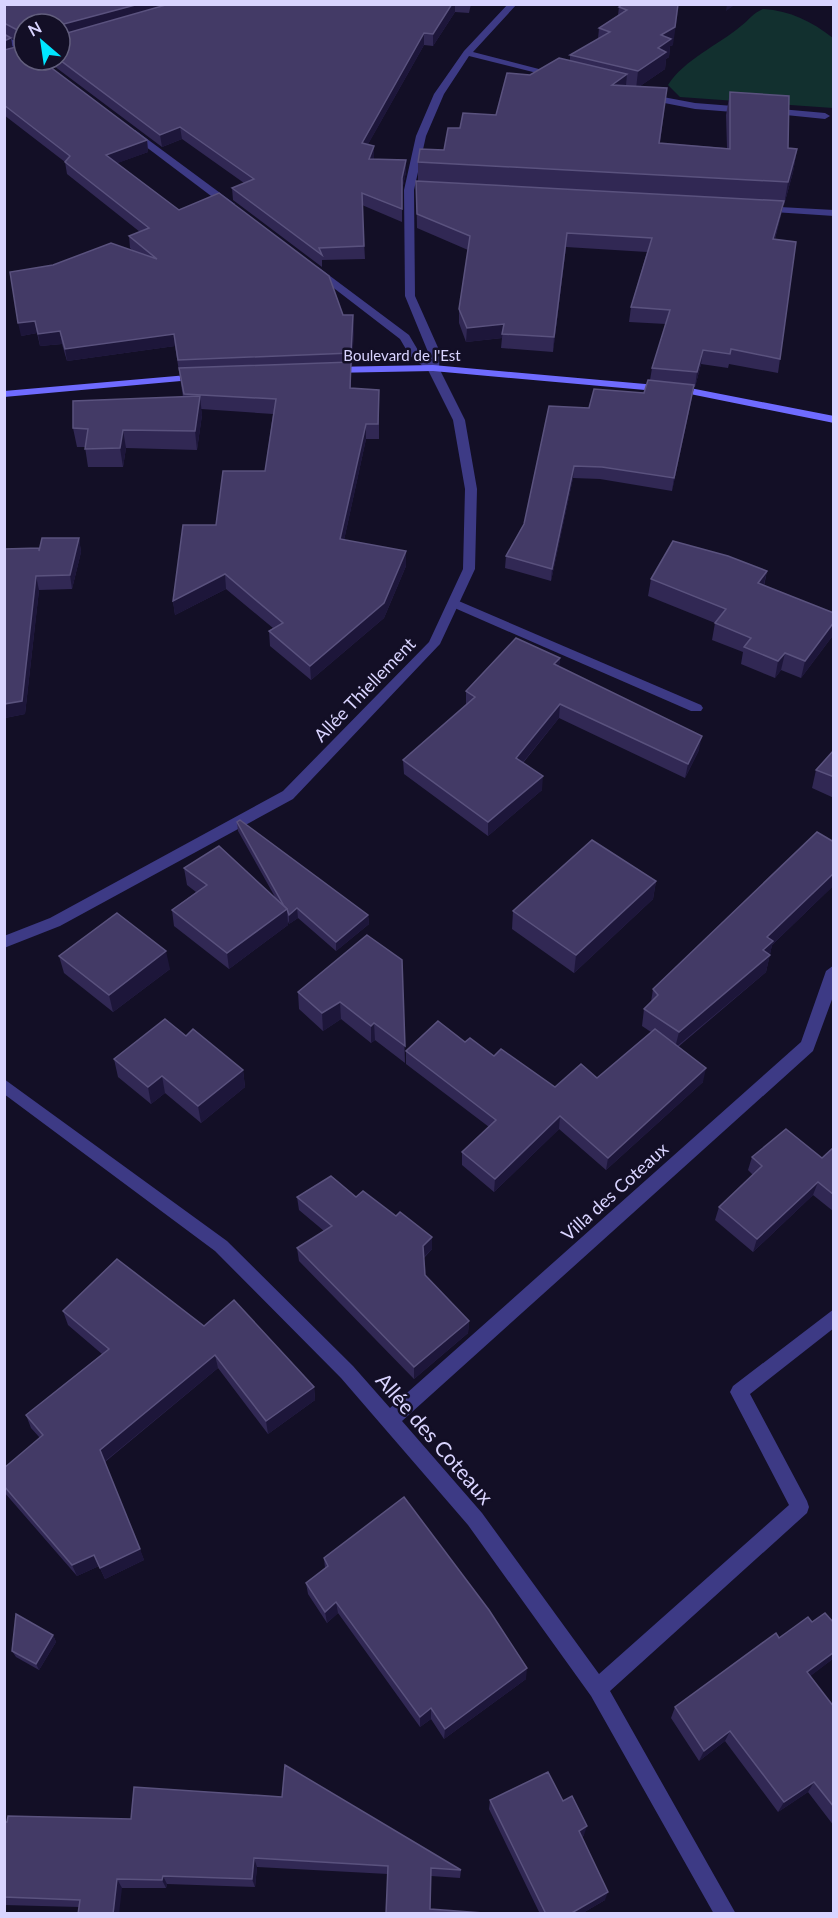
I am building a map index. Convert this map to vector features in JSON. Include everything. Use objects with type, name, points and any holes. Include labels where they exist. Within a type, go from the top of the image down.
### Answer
[{"type":"street","name":"Allée Thiellement","points":[[4,942],[55,922],[288,795],[434,644],[469,569],[471,489],[459,420],[433,368],[434,352],[410,297],[414,190],[426,125],[439,94],[467,53],[513,4]]},
{"type":"street","points":[[467,53],[568,78]]},
{"type":"street","points":[[636,94],[695,106],[825,116]]},
{"type":"street","points":[[122,124],[245,217]]},
{"type":"street","points":[[750,208],[834,213]]},
{"type":"street","points":[[302,259],[405,337],[414,354],[433,368]]},
{"type":"street","name":"Boulevard de l'Est","points":[[313,371],[433,368],[690,391],[834,420]]},
{"type":"street","points":[[4,394],[209,376]]},
{"type":"street","points":[[454,603],[696,708]]},
{"type":"street","name":"Villa des Coteaux","points":[[389,1421],[807,1046],[834,971]]},
{"type":"street","name":"Allée des Coteaux","points":[[4,1085],[221,1246],[347,1372],[475,1519],[598,1689],[726,1914]]},
{"type":"street","points":[[598,1689],[800,1508],[739,1392],[834,1317]]},
{"type":"green space","points":[[763,9],[783,12],[800,18],[833,38],[833,108],[680,97],[668,85],[692,60]]},
{"type":"building","points":[[4,4],[139,4],[72,22],[72,12],[12,12],[12,27],[4,23]]},
{"type":"building","points":[[169,4],[452,4],[433,34],[424,33],[362,143],[374,146],[369,159],[406,160],[402,178],[402,209],[362,193],[364,246],[319,248],[322,255],[232,188],[254,179],[180,127],[160,135],[72,69],[72,32]]},
{"type":"building","points":[[623,4],[678,4],[675,27],[661,35],[671,39],[658,48],[666,52],[638,71],[570,55],[610,32],[599,28],[627,10],[619,7]]},
{"type":"building","points":[[4,34],[11,38],[4,41]]},
{"type":"building","points":[[12,48],[12,72],[57,72],[147,140],[106,155],[179,210],[219,193],[329,276],[343,315],[353,315],[351,353],[178,360],[174,334],[65,349],[60,331],[38,334],[35,321],[18,323],[10,272],[53,265],[111,243],[157,259],[129,236],[149,228],[65,162],[70,156],[4,105],[4,50]]},
{"type":"building","points":[[559,58],[627,74],[612,85],[667,88],[659,143],[730,149],[730,92],[789,96],[788,148],[797,149],[788,182],[418,162],[420,149],[444,150],[448,128],[460,128],[463,113],[496,115],[507,73],[530,75]]},
{"type":"building","points":[[416,181],[784,201],[773,239],[796,242],[780,359],[731,349],[730,354],[703,350],[697,372],[652,368],[670,310],[631,307],[652,238],[567,233],[554,337],[502,334],[504,324],[467,328],[459,309],[470,236],[417,214]]},
{"type":"building","points":[[351,362],[350,388],[379,390],[378,424],[366,424],[340,539],[406,551],[384,603],[310,666],[269,631],[283,623],[225,574],[173,601],[183,525],[216,525],[223,471],[265,471],[276,399],[184,394],[179,368]]},
{"type":"building","points":[[648,380],[694,385],[674,478],[602,467],[574,466],[552,569],[506,556],[524,524],[549,406],[589,408],[594,389],[644,393]]},
{"type":"building","points":[[200,396],[195,431],[123,430],[120,448],[85,449],[88,429],[73,428],[73,401]]},
{"type":"building","points":[[42,538],[79,538],[70,575],[36,576],[22,701],[4,704],[4,549],[39,548],[39,551]]},
{"type":"building","points":[[673,541],[728,556],[767,571],[758,583],[834,613],[834,622],[805,661],[785,653],[778,661],[744,647],[751,638],[715,623],[726,609],[651,579]]},
{"type":"building","points":[[516,638],[560,658],[554,664],[702,736],[688,764],[560,704],[516,758],[543,776],[488,822],[403,760],[475,697],[466,691]]},
{"type":"building","points":[[834,750],[834,777],[816,770]]},
{"type":"building","points":[[240,820],[368,915],[336,942],[297,908],[289,915],[237,822]]},
{"type":"building","points":[[817,832],[834,842],[834,873],[767,937],[773,941],[763,950],[770,955],[679,1032],[644,1009],[658,995],[653,989]]},
{"type":"building","points":[[592,840],[656,881],[576,955],[513,911]]},
{"type":"building","points":[[219,846],[287,909],[227,953],[172,910],[207,885],[184,868]]},
{"type":"building","points":[[117,913],[166,951],[109,995],[59,956]]},
{"type":"building","points":[[367,935],[402,960],[405,1046],[374,1023],[371,1026],[340,1002],[322,1013],[298,992]]},
{"type":"building","points":[[165,1019],[186,1036],[193,1029],[243,1070],[198,1106],[162,1076],[148,1087],[114,1059]]},
{"type":"building","points":[[438,1021],[465,1042],[470,1038],[494,1056],[501,1049],[555,1087],[581,1064],[597,1078],[655,1029],[706,1068],[608,1158],[560,1116],[495,1179],[462,1152],[496,1120],[406,1051]]},
{"type":"building","points":[[786,1129],[822,1158],[834,1147],[834,1195],[818,1182],[757,1239],[719,1207],[762,1166],[752,1157]]},
{"type":"building","points":[[331,1176],[356,1197],[363,1191],[396,1216],[400,1212],[432,1237],[423,1246],[425,1275],[469,1321],[414,1367],[297,1248],[332,1226],[297,1197]]},
{"type":"building","points":[[117,1259],[204,1326],[234,1300],[314,1387],[266,1421],[215,1355],[100,1450],[140,1549],[100,1568],[94,1555],[72,1565],[4,1486],[4,1468],[43,1435],[26,1415],[109,1349],[63,1311]]},
{"type":"building","points":[[404,1497],[489,1610],[527,1668],[445,1729],[431,1708],[420,1717],[336,1602],[325,1612],[306,1583],[328,1566],[324,1558]]},
{"type":"building","points":[[825,1613],[834,1623],[834,1652],[807,1672],[834,1707],[834,1807],[814,1782],[784,1802],[730,1731],[704,1751],[675,1707],[776,1633],[779,1638],[808,1617],[812,1622]]},
{"type":"building","points":[[16,1614],[53,1635],[36,1664],[12,1651]]},
{"type":"building","points":[[285,1765],[461,1870],[431,1868],[430,1909],[497,1914],[386,1914],[388,1866],[254,1858],[252,1879],[163,1876],[162,1880],[117,1879],[113,1914],[78,1914],[80,1900],[4,1897],[4,1822],[7,1822],[8,1816],[131,1819],[134,1787],[282,1797]]},
{"type":"building","points":[[548,1772],[563,1801],[572,1796],[587,1826],[579,1831],[608,1892],[570,1914],[546,1914],[490,1800]]}]
